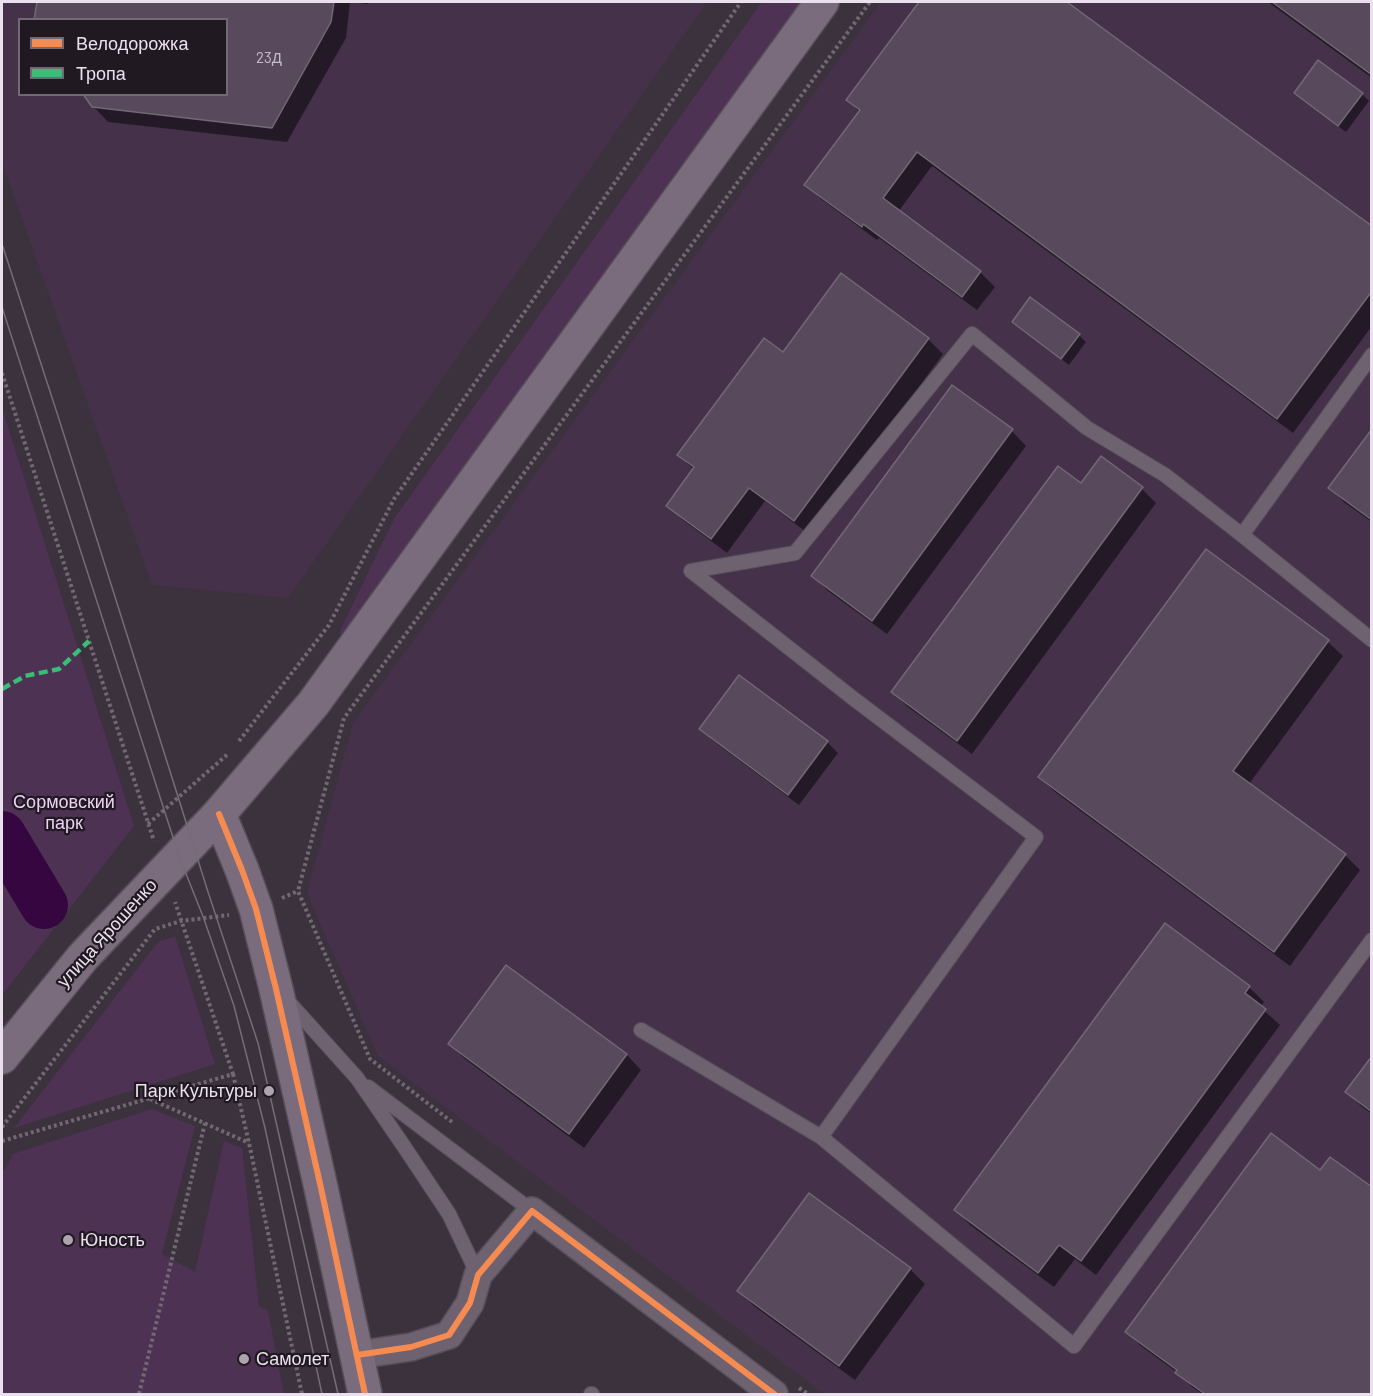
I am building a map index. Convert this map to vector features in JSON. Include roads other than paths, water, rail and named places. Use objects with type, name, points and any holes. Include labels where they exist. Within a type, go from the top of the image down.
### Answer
[{"type":"main road","name":"улица Ярошенко","points":[[2,1057],[83,957],[219,814],[313,704],[822,2]]},
{"type":"main road","points":[[219,814],[243,870],[256,909],[276,989],[357,1354],[364,1395]]},
{"type":"street","points":[[357,1354],[411,1347],[449,1335],[471,1303],[478,1275],[532,1211],[786,1391]]},
{"type":"lane","points":[[821,1137],[1036,837],[854,699],[691,571],[795,552],[972,334],[1087,428],[1165,475],[1371,640]]},
{"type":"lane","points":[[1242,535],[1371,355]]},
{"type":"lane","points":[[641,1030],[821,1137],[1074,1346],[1371,940]]},
{"type":"lane","points":[[276,989],[357,1078],[449,1214],[478,1275]]},
{"type":"lane","points":[[357,1078],[532,1211]]},
{"type":"waterway","points":[[2,835],[44,905]]},
{"type":"tram line","points":[[2,244],[258,1043],[338,1394]]},
{"type":"tram line","points":[[2,307],[179,856],[234,1006],[265,1128],[322,1394]]},
{"type":"place","name":"Парк Культуры","points":[[269,1091]]},
{"type":"place","name":"Юность","points":[[68,1240]]},
{"type":"place","name":"Самолет","points":[[244,1359]]},
{"type":"park label","name":"Сормовский парк","points":[[64,812]]}]
